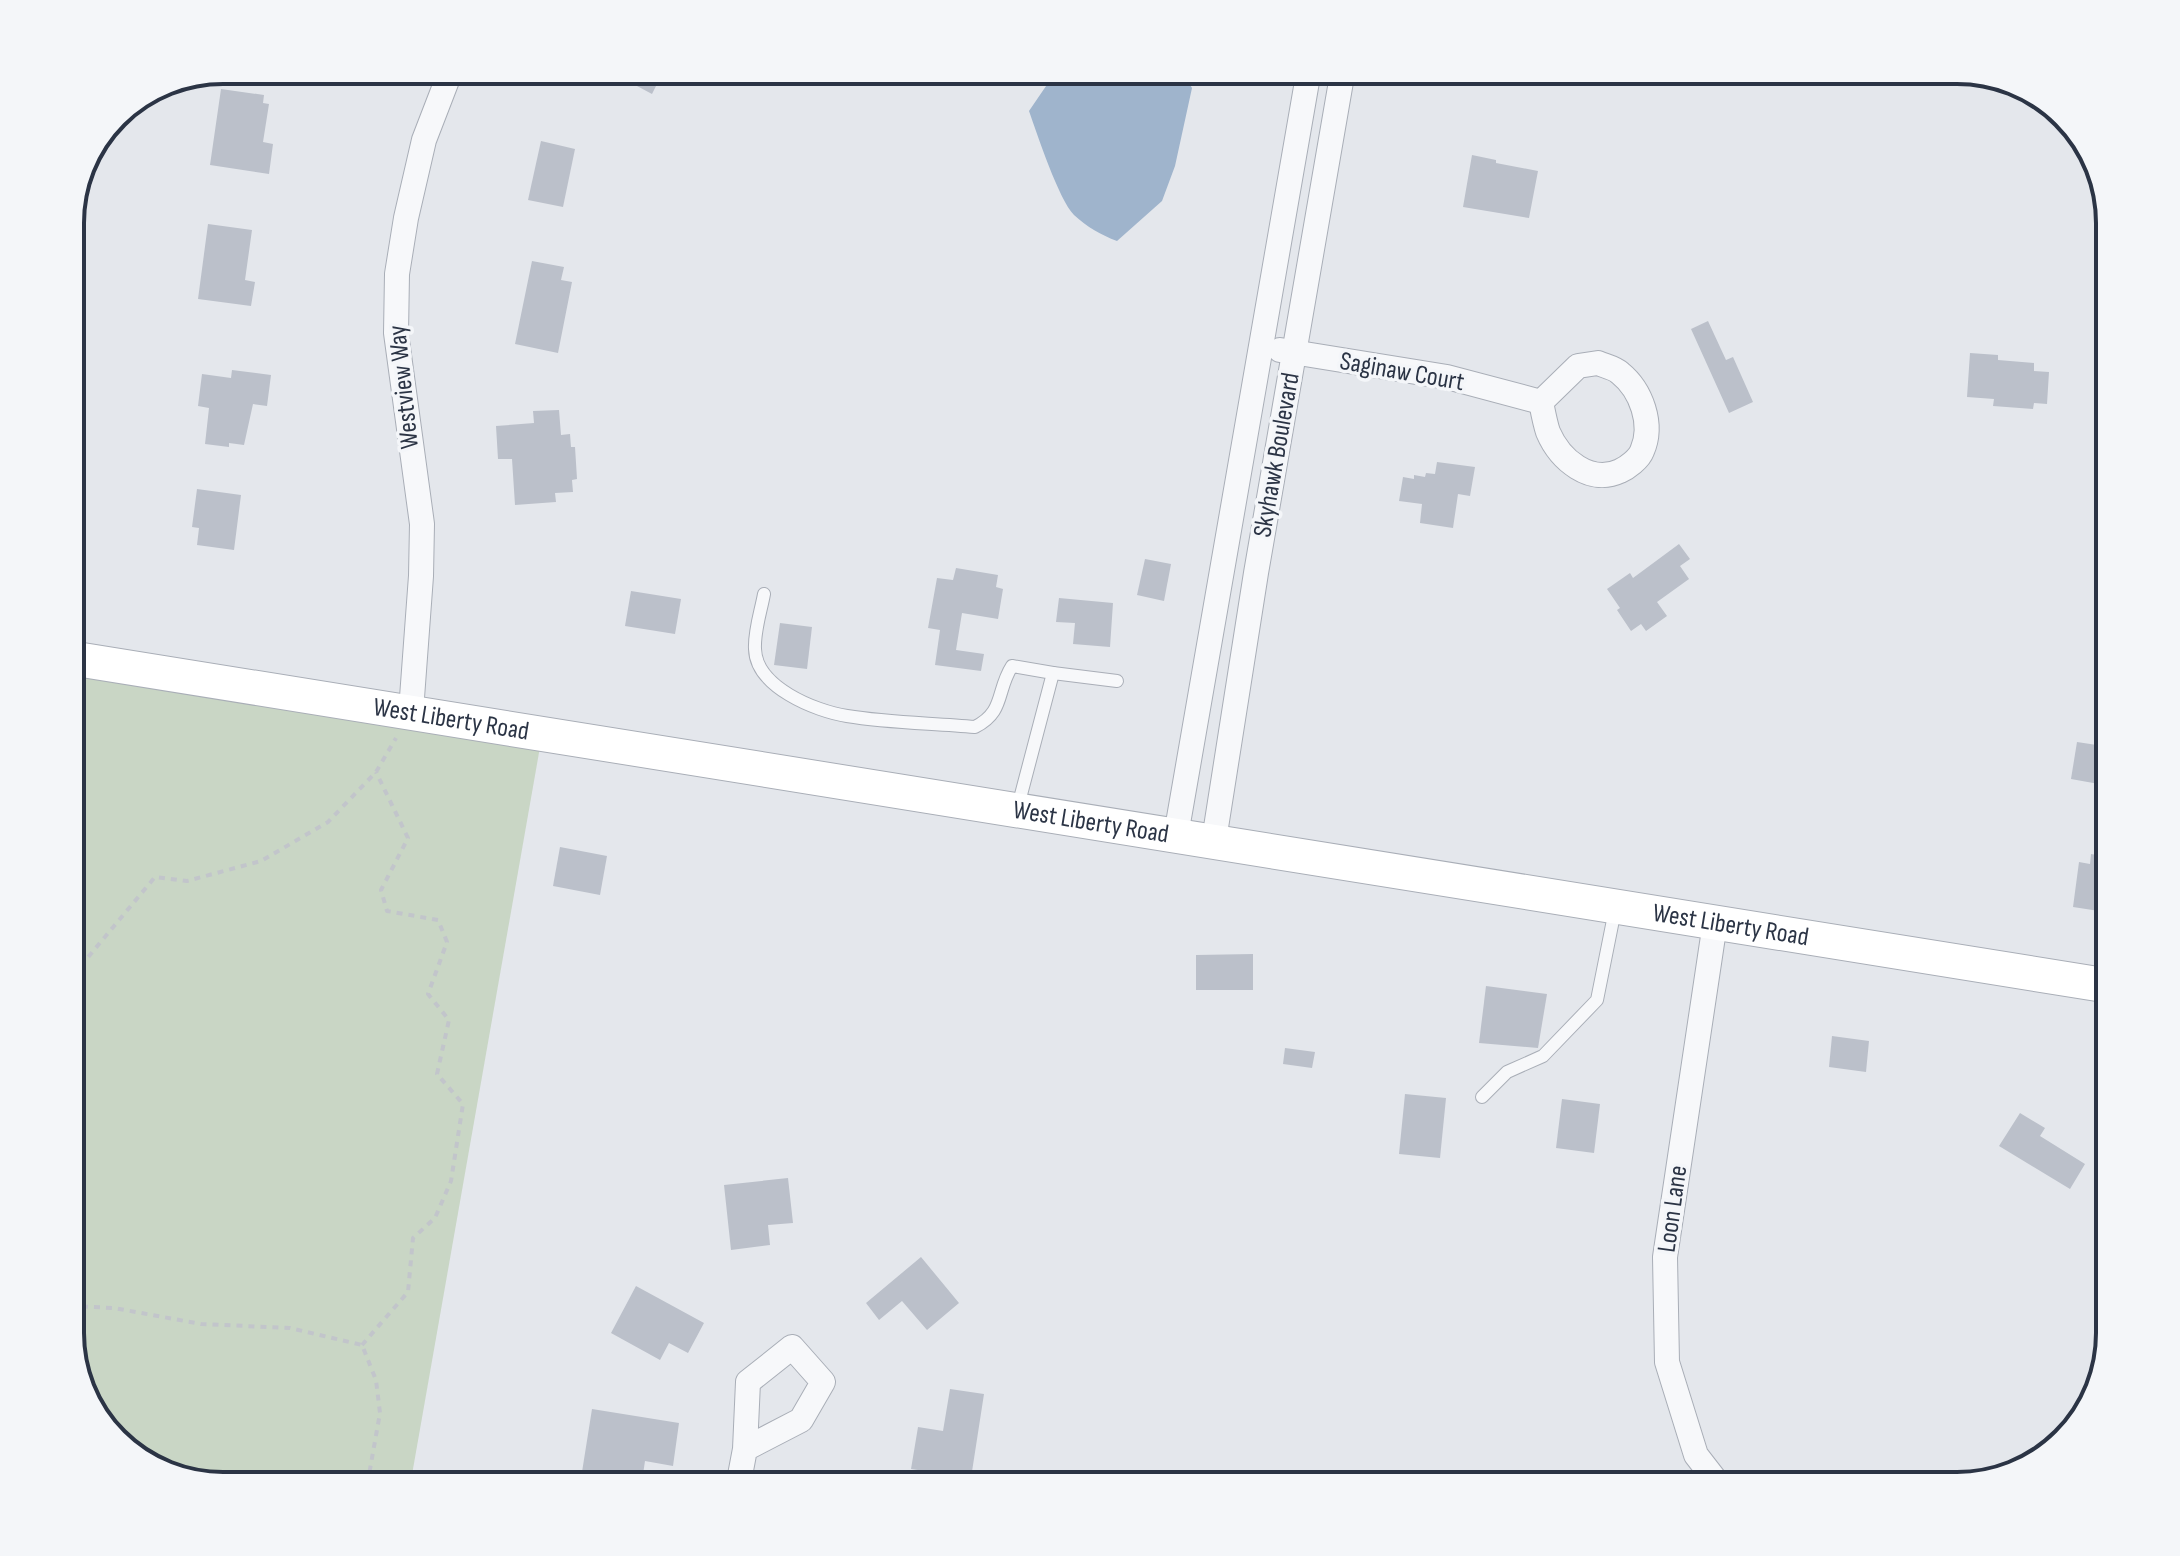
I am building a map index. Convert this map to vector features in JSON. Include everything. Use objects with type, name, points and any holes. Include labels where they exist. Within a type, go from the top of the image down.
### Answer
[{"type":"main road","name":"West Liberty Road","points":[[84,660],[2096,984]]},
{"type":"street","name":"Westview Way","points":[[411,711],[422,524],[396,333],[397,274],[408,207],[424,140],[446,84]]},
{"type":"street","name":"Skyhawk Boulevard","points":[[1176,835],[1307,84]]},
{"type":"street","name":"Skyhawk Boulevard","points":[[1214,840],[1256,573],[1341,84]]},
{"type":"street","name":"Saginaw Court","points":[[1262,347],[1447,377],[1541,402]]},
{"type":"street","points":[[1598,363],[1619,372],[1641,398],[1647,422],[1642,451],[1627,468],[1609,476],[1584,473],[1568,460],[1549,433],[1541,402],[1578,366],[1598,363]]},
{"type":"street","name":"Loon Lane","points":[[1709,1472],[1696,1455],[1667,1362],[1665,1257],[1715,923]]},
{"type":"street","points":[[741,1472],[745,1449]]},
{"type":"lane","points":[[764,594],[754,650],[761,670],[773,684],[803,702],[846,716],[975,727],[991,719],[998,707],[1004,678],[1012,666],[1117,681]]},
{"type":"lane","points":[[1017,809],[1053,673]]},
{"type":"lane","points":[[1482,1097],[1507,1072],[1543,1056],[1597,1000],[1616,907]]},
{"type":"path","points":[[84,962],[155,877],[187,881],[261,861],[328,822],[376,772],[411,711]]},
{"type":"path","points":[[362,1345],[408,1292],[413,1238],[435,1218],[451,1181],[463,1104],[437,1074],[449,1020],[428,994],[447,942],[438,920],[387,911],[381,890],[408,838],[376,772]]},
{"type":"path","points":[[84,1307],[114,1308],[201,1324],[290,1328],[362,1345]]},
{"type":"path","points":[[362,1345],[376,1380],[380,1413],[369,1472]]},
{"type":"green space","points":[[84,673],[540,747],[412,1472],[223,1472],[178,1465],[153,1453],[118,1425],[103,1403],[91,1378],[84,1342]]},
{"type":"water","points":[[1047,84],[1190,84],[1192,88],[1175,166],[1162,201],[1117,241],[1089,227],[1068,207],[1055,182],[1029,111]]},
{"type":"building","points":[[633,84],[657,84],[652,94]]},
{"type":"building","points":[[221,89],[264,95],[263,103],[269,104],[263,142],[273,144],[269,174],[210,165]]},
{"type":"building","points":[[541,141],[575,149],[563,207],[528,200]]},
{"type":"building","points":[[1472,155],[1538,171],[1529,218],[1463,207]]},
{"type":"building","points":[[208,224],[252,230],[245,280],[255,282],[251,306],[198,299]]},
{"type":"building","points":[[532,261],[564,267],[561,280],[572,282],[558,353],[515,344]]},
{"type":"building","points":[[1708,321],[1726,360],[1733,357],[1753,402],[1729,413],[1691,329]]},
{"type":"building","points":[[1970,353],[1998,355],[1998,360],[2034,363],[2034,371],[2049,372],[2047,404],[2034,403],[2033,409],[1993,406],[1994,399],[1967,397]]},
{"type":"building","points":[[232,370],[271,375],[267,406],[253,404],[244,445],[205,444],[209,408],[198,406],[202,374],[231,378]]},
{"type":"building","points":[[559,410],[561,435],[570,434],[571,447],[575,447],[577,479],[572,480],[573,492],[555,493],[556,502],[515,505],[512,459],[498,459],[496,426],[534,423],[533,411]]},
{"type":"building","points":[[1437,462],[1475,467],[1470,496],[1458,494],[1453,528],[1420,523],[1422,504],[1399,501],[1403,477],[1414,479],[1414,475],[1425,477],[1426,473],[1435,474]]},
{"type":"building","points":[[197,489],[241,495],[234,550],[197,545],[199,528],[192,527]]},
{"type":"building","points":[[1679,544],[1690,559],[1680,566],[1689,579],[1657,602],[1667,616],[1646,631],[1641,624],[1631,631],[1607,589],[1630,573],[1633,578]]},
{"type":"building","points":[[1145,559],[1171,564],[1164,601],[1137,595]]},
{"type":"building","points":[[956,568],[998,575],[996,587],[1003,589],[998,619],[962,613],[956,650],[984,654],[981,671],[935,665],[940,630],[928,628],[937,578],[953,580]]},
{"type":"building","points":[[631,591],[681,599],[675,634],[625,626]]},
{"type":"building","points":[[1059,598],[1113,603],[1110,647],[1073,644],[1075,623],[1056,622]]},
{"type":"building","points":[[780,623],[812,627],[807,669],[774,665]]},
{"type":"building","points":[[2077,742],[2096,745],[2096,783],[2071,779]]},
{"type":"building","points":[[560,847],[607,856],[600,895],[553,886]]},
{"type":"building","points":[[2091,854],[2096,855],[2096,911],[2073,907],[2079,862],[2090,864]]},
{"type":"building","points":[[1253,954],[1253,990],[1196,990],[1196,955]]},
{"type":"building","points":[[1486,986],[1547,994],[1538,1048],[1479,1043]]},
{"type":"building","points":[[1832,1036],[1869,1041],[1866,1072],[1829,1067]]},
{"type":"building","points":[[1285,1048],[1315,1052],[1312,1068],[1283,1064]]},
{"type":"building","points":[[1405,1094],[1446,1098],[1440,1158],[1399,1154]]},
{"type":"building","points":[[1562,1099],[1600,1104],[1594,1153],[1556,1148]]},
{"type":"building","points":[[2020,1113],[2045,1128],[2040,1136],[2085,1164],[2070,1189],[1999,1146]]},
{"type":"building","points":[[788,1178],[793,1223],[768,1225],[770,1245],[731,1250],[724,1185]]},
{"type":"building","points":[[921,1257],[959,1303],[927,1330],[902,1301],[879,1320],[866,1303]]},
{"type":"building","points":[[636,1286],[704,1323],[688,1353],[669,1343],[660,1360],[611,1333]]},
{"type":"building","points":[[950,1389],[984,1394],[972,1472],[911,1469],[918,1427],[943,1431]]},
{"type":"building","points":[[592,1409],[679,1423],[673,1466],[645,1461],[643,1472],[582,1472]]}]
